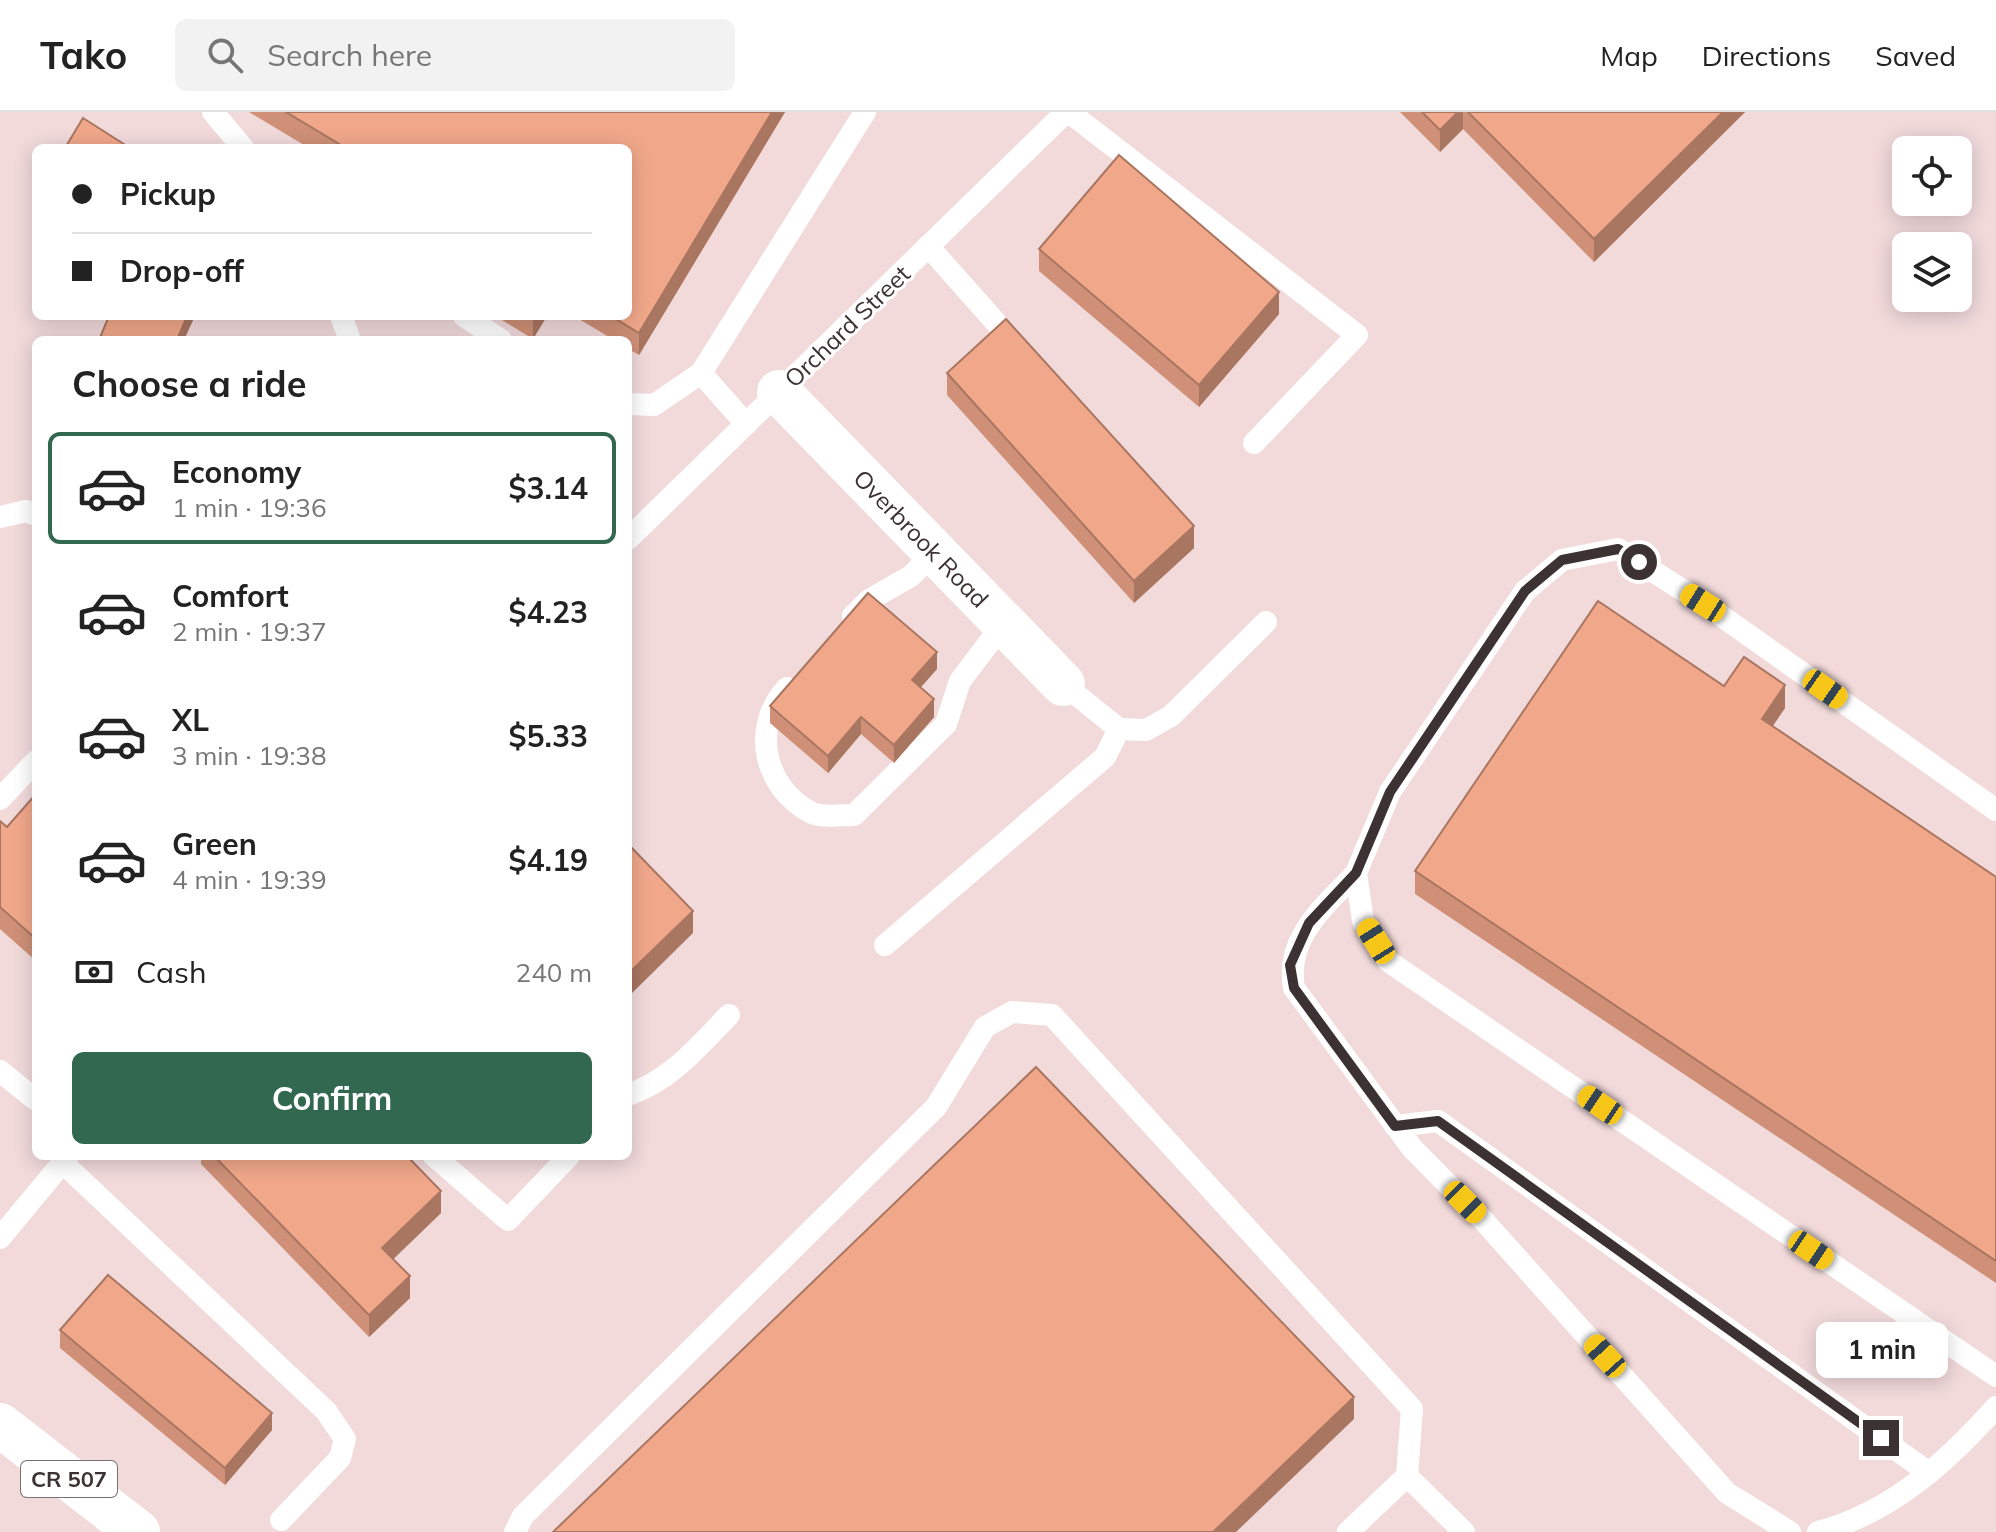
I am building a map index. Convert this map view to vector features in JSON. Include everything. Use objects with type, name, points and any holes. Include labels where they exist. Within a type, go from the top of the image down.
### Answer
[{"type":"street","name":"Overbrook Road","points":[[779,392],[1063,684]]},
{"type":"street","name":"CR 507","points":[[0,1425],[138,1532]]},
{"type":"lane","points":[[213,112],[240,144]]},
{"type":"lane","points":[[632,404],[654,405],[701,373],[865,112]]},
{"type":"lane","points":[[1067,112],[1357,335],[1254,443]]},
{"type":"lane","name":"Orchard Street","points":[[632,535],[1067,112]]},
{"type":"lane","points":[[928,246],[999,326]]},
{"type":"lane","points":[[470,320],[495,336]]},
{"type":"lane","points":[[701,373],[746,424]]},
{"type":"lane","points":[[0,517],[26,511],[32,513]]},
{"type":"lane","points":[[1790,1532],[1727,1493],[1395,1126],[1294,988],[1290,965],[1309,923],[1356,873],[1390,792],[1525,591],[1562,560],[1618,549],[1703,603],[1996,810]]},
{"type":"lane","points":[[837,634],[869,600],[911,576],[935,552]]},
{"type":"lane","points":[[1063,684],[1119,729],[1146,730],[1171,716],[1266,622]]},
{"type":"lane","points":[[805,669],[772,704],[764,725],[772,770],[781,788],[812,814],[854,815],[946,724],[960,681],[1004,623]]},
{"type":"lane","points":[[885,945],[1085,776],[1105,757],[1119,729]]},
{"type":"lane","points":[[0,799],[32,765]]},
{"type":"lane","points":[[1356,873],[1363,921],[1388,961],[1996,1376]]},
{"type":"lane","points":[[515,1532],[523,1516],[936,1107],[985,1027],[1012,1012],[1052,1015],[1412,1409],[1407,1476],[1348,1532]]},
{"type":"lane","points":[[632,1094],[649,1088],[678,1068],[729,1015]]},
{"type":"lane","points":[[0,1071],[32,1097]]},
{"type":"lane","points":[[1395,1126],[1438,1121],[1929,1473]]},
{"type":"lane","points":[[0,1238],[64,1160]]},
{"type":"lane","points":[[66,1160],[326,1411],[345,1439],[340,1458],[281,1520]]},
{"type":"lane","points":[[439,1160],[508,1220],[565,1160]]},
{"type":"lane","points":[[1818,1532],[1844,1525],[1882,1505],[1929,1473],[1953,1455],[1996,1407]]},
{"type":"lane","points":[[1407,1476],[1464,1532]]},
{"type":"building","points":[[286,112],[772,112],[639,333],[618,320],[632,320],[632,144],[339,144]]},
{"type":"building","points":[[1422,112],[1458,112],[1440,130]]},
{"type":"building","points":[[1468,112],[1723,112],[1594,239]]},
{"type":"building","points":[[83,118],[124,144],[67,144]]},
{"type":"building","points":[[1119,155],[1279,292],[1199,385],[1039,249]]},
{"type":"building","points":[[1006,319],[1194,526],[1134,581],[947,373]]},
{"type":"building","points":[[107,320],[185,320],[179,336],[101,336]]},
{"type":"building","points":[[868,593],[937,652],[912,680],[934,699],[894,745],[861,717],[828,756],[770,706]]},
{"type":"building","points":[[1598,601],[1724,686],[1744,657],[1785,685],[1762,719],[1996,877],[1996,1261],[1415,871]]},
{"type":"building","points":[[32,799],[32,935],[0,907],[0,821],[7,827]]},
{"type":"building","points":[[632,848],[693,911],[632,970]]},
{"type":"building","points":[[1036,1067],[1354,1397],[1213,1532],[553,1532]]},
{"type":"building","points":[[218,1160],[411,1160],[441,1191],[382,1248],[410,1276],[369,1315]]},
{"type":"building","points":[[108,1275],[272,1413],[225,1468],[60,1330]]},
{"type":"route","points":[[1639,562],[1618,549],[1562,560],[1525,591],[1390,792],[1356,873],[1309,923],[1290,965],[1294,988],[1395,1126],[1438,1121],[1881,1438]]}]
